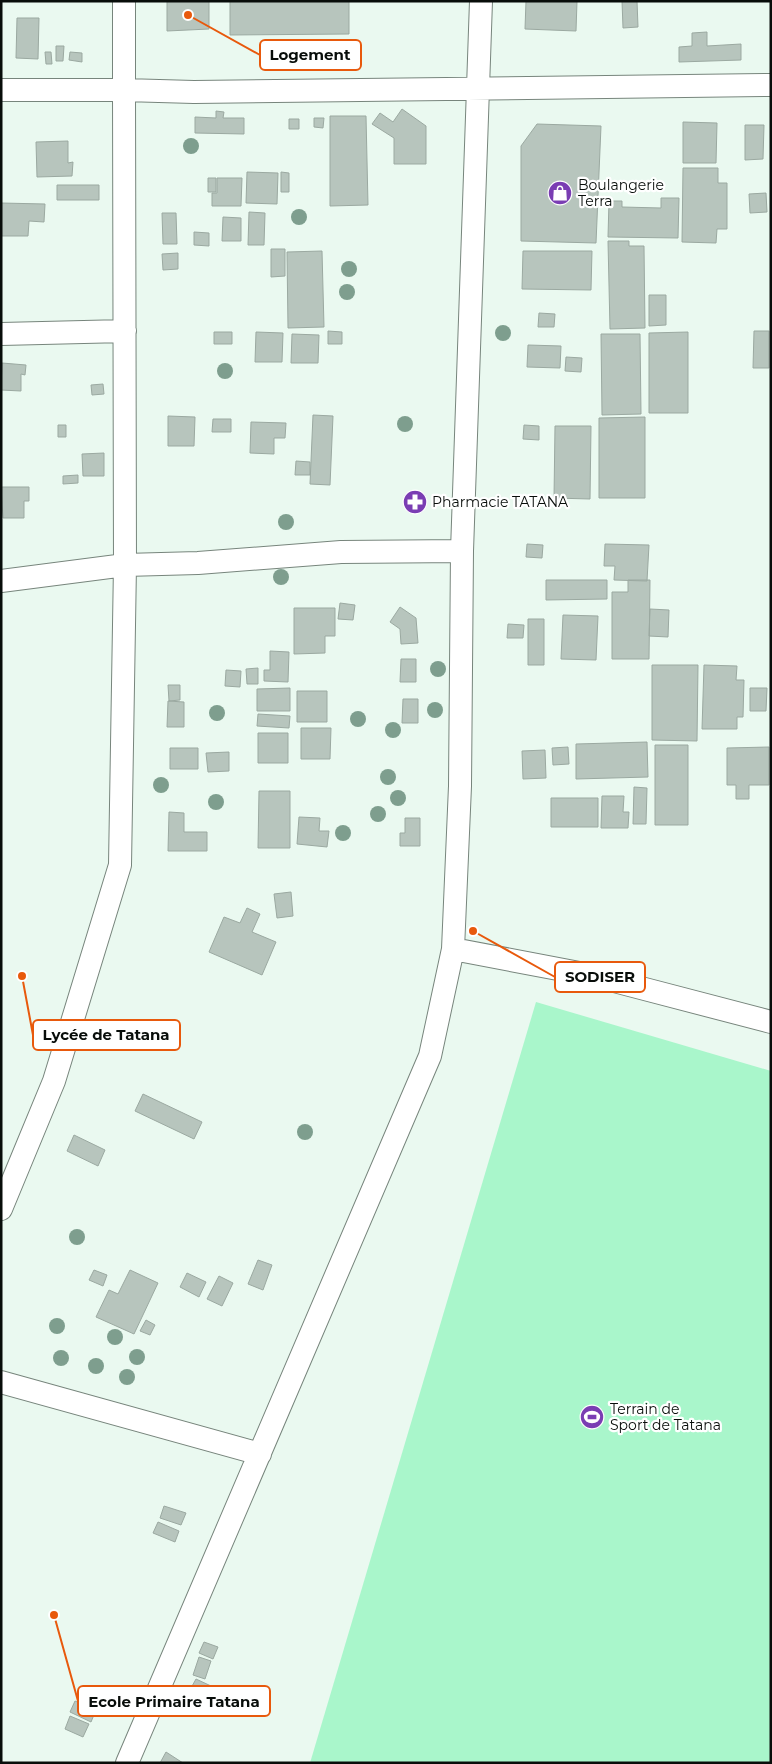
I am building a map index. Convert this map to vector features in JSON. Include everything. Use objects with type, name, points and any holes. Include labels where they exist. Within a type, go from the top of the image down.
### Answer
[{"type":"street","points":[[1,1209],[54,1081],[120,864],[125,565],[124,1]]},
{"type":"street","points":[[127,1763],[430,1056],[453,950],[460,786],[462,552],[481,1]]},
{"type":"street","points":[[1,90],[194,92],[771,85]]},
{"type":"street","points":[[1,334],[125,332]]},
{"type":"street","points":[[1,581],[125,565],[198,563],[341,552],[462,552]]},
{"type":"street","points":[[453,950],[595,976],[771,1022]]},
{"type":"street","points":[[1,1382],[260,1454]]},
{"type":"green space","name":"Terrain de Sport de Tatana","points":[[536,1002],[771,1071],[771,1763],[310,1763]]},
{"type":"building","points":[[167,1],[209,1],[209,29],[167,31]]},
{"type":"building","points":[[230,1],[349,1],[349,34],[230,35]]},
{"type":"building","points":[[526,1],[577,1],[576,31],[525,29]]},
{"type":"building","points":[[622,1],[637,1],[638,27],[623,28]]},
{"type":"building","points":[[17,18],[39,18],[38,59],[16,58]]},
{"type":"building","points":[[707,32],[707,46],[741,44],[741,60],[679,62],[679,47],[692,46],[692,33]]},
{"type":"building","points":[[56,46],[64,46],[63,61],[56,61]]},
{"type":"building","points":[[45,52],[51,52],[52,64],[46,64]]},
{"type":"building","points":[[70,52],[82,53],[82,62],[69,60]]},
{"type":"building","points":[[402,109],[426,126],[426,164],[394,164],[394,138],[372,124],[380,113],[393,122]]},
{"type":"building","points":[[216,111],[224,112],[223,118],[244,118],[244,134],[195,133],[195,117],[216,118]]},
{"type":"building","points":[[330,116],[366,116],[368,205],[330,206]]},
{"type":"building","points":[[314,118],[324,118],[323,128],[314,127]]},
{"type":"building","points":[[289,119],[299,119],[299,129],[289,129]]},
{"type":"building","points":[[683,122],[717,123],[716,163],[683,163]]},
{"type":"building","name":"Boulangerie Terra","points":[[537,124],[601,126],[596,243],[521,241],[521,146]]},
{"type":"building","points":[[745,125],[764,125],[763,159],[745,160]]},
{"type":"building","points":[[68,141],[68,163],[73,162],[72,176],[37,177],[36,142]]},
{"type":"building","points":[[683,168],[718,168],[718,183],[727,183],[727,229],[717,229],[716,243],[682,242]]},
{"type":"building","points":[[247,172],[278,173],[277,204],[246,203]]},
{"type":"building","points":[[281,172],[289,173],[289,192],[281,192]]},
{"type":"building","points":[[208,178],[216,178],[216,192],[208,192]]},
{"type":"building","points":[[217,178],[242,178],[241,206],[212,206],[212,193],[217,193]]},
{"type":"building","points":[[57,185],[99,185],[99,200],[57,200]]},
{"type":"building","points":[[766,193],[767,212],[750,213],[749,194]]},
{"type":"building","points":[[661,198],[679,198],[678,238],[608,237],[609,201],[622,201],[622,207],[661,208]]},
{"type":"building","points":[[1,203],[45,204],[44,222],[29,221],[28,236],[1,236]]},
{"type":"building","points":[[249,212],[265,213],[264,245],[248,245]]},
{"type":"building","points":[[162,213],[176,213],[177,244],[163,244]]},
{"type":"building","points":[[223,217],[241,218],[241,241],[222,241]]},
{"type":"building","points":[[194,232],[209,233],[209,246],[194,245]]},
{"type":"building","points":[[608,241],[629,241],[629,246],[644,246],[645,328],[610,329]]},
{"type":"building","points":[[271,249],[285,249],[285,276],[271,277]]},
{"type":"building","points":[[322,251],[324,327],[288,328],[287,252]]},
{"type":"building","points":[[523,251],[592,251],[591,290],[522,289]]},
{"type":"building","points":[[178,253],[178,269],[163,270],[162,254]]},
{"type":"building","points":[[649,295],[666,295],[666,325],[649,326]]},
{"type":"building","points":[[539,313],[555,314],[554,327],[538,327]]},
{"type":"building","points":[[328,331],[342,332],[342,344],[328,344]]},
{"type":"building","points":[[754,331],[769,331],[769,368],[753,368]]},
{"type":"building","points":[[214,332],[232,332],[232,344],[214,344]]},
{"type":"building","points":[[256,332],[283,333],[282,362],[255,362]]},
{"type":"building","points":[[688,332],[688,413],[649,413],[649,333]]},
{"type":"building","points":[[292,334],[319,335],[318,363],[291,363]]},
{"type":"building","points":[[601,334],[640,334],[641,414],[602,415]]},
{"type":"building","points":[[528,345],[561,346],[560,368],[527,367]]},
{"type":"building","points":[[566,357],[582,358],[581,372],[565,371]]},
{"type":"building","points":[[2,363],[26,365],[25,375],[21,374],[21,391],[1,390]]},
{"type":"building","points":[[103,384],[104,394],[92,395],[91,385]]},
{"type":"building","points":[[313,415],[333,416],[330,485],[310,484]]},
{"type":"building","points":[[168,416],[195,417],[194,446],[168,446]]},
{"type":"building","points":[[645,417],[645,498],[599,498],[599,418]]},
{"type":"building","points":[[213,419],[231,419],[231,432],[212,432]]},
{"type":"building","points":[[251,422],[286,423],[285,438],[274,438],[274,454],[250,453]]},
{"type":"building","points":[[58,425],[66,425],[66,437],[58,437]]},
{"type":"building","points":[[524,425],[539,426],[539,440],[523,439]]},
{"type":"building","points":[[555,426],[591,426],[590,499],[554,498]]},
{"type":"building","points":[[104,453],[104,476],[83,476],[82,454]]},
{"type":"building","points":[[296,461],[310,462],[310,475],[295,475]]},
{"type":"building","points":[[78,475],[78,483],[63,484],[63,476]]},
{"type":"building","points":[[1,487],[29,487],[29,501],[24,501],[24,518],[3,518]]},
{"type":"building","points":[[527,544],[543,545],[542,558],[526,557]]},
{"type":"building","points":[[605,544],[649,545],[647,581],[614,580],[615,566],[604,566]]},
{"type":"building","points":[[546,580],[607,580],[607,599],[546,600]]},
{"type":"building","points":[[628,580],[650,580],[649,659],[612,659],[612,592],[628,592]]},
{"type":"building","points":[[340,603],[355,605],[353,620],[338,619]]},
{"type":"building","points":[[400,607],[416,618],[418,643],[401,644],[400,629],[390,622]]},
{"type":"building","points":[[294,608],[335,608],[335,636],[325,636],[325,653],[294,654]]},
{"type":"building","points":[[650,609],[669,610],[668,637],[649,636]]},
{"type":"building","points":[[563,615],[598,616],[596,660],[561,659]]},
{"type":"building","points":[[528,619],[544,619],[544,665],[528,665]]},
{"type":"building","points":[[508,624],[524,625],[523,638],[507,638]]},
{"type":"building","points":[[270,651],[289,652],[288,682],[264,681],[264,670],[270,670]]},
{"type":"building","points":[[401,659],[416,659],[416,682],[400,682]]},
{"type":"building","points":[[652,665],[698,665],[697,741],[652,740]]},
{"type":"building","points":[[704,665],[737,666],[736,680],[744,680],[743,717],[737,717],[737,729],[702,729]]},
{"type":"building","points":[[258,668],[258,684],[247,684],[246,669]]},
{"type":"building","points":[[226,670],[241,671],[240,687],[225,686]]},
{"type":"building","points":[[168,685],[180,685],[180,700],[169,701]]},
{"type":"building","points":[[290,688],[290,711],[257,711],[257,689]]},
{"type":"building","points":[[750,688],[767,688],[766,711],[750,711]]},
{"type":"building","points":[[297,691],[327,691],[327,722],[297,722]]},
{"type":"building","points":[[403,699],[418,699],[418,723],[402,723]]},
{"type":"building","points":[[168,701],[184,702],[184,727],[167,727]]},
{"type":"building","points":[[258,714],[290,716],[289,728],[257,726]]},
{"type":"building","points":[[301,728],[331,728],[330,759],[301,759]]},
{"type":"building","points":[[258,733],[288,733],[288,763],[258,763]]},
{"type":"building","points":[[647,742],[648,777],[576,779],[576,744]]},
{"type":"building","points":[[655,745],[688,745],[688,825],[655,825]]},
{"type":"building","points":[[568,747],[569,764],[553,765],[552,748]]},
{"type":"building","points":[[769,747],[769,785],[749,785],[749,799],[736,799],[736,785],[727,785],[727,748]]},
{"type":"building","points":[[170,748],[198,748],[198,769],[170,769]]},
{"type":"building","points":[[545,750],[546,778],[523,779],[522,751]]},
{"type":"building","points":[[229,752],[229,771],[208,772],[206,753]]},
{"type":"building","points":[[634,787],[647,788],[646,824],[633,824]]},
{"type":"building","points":[[259,791],[290,791],[290,848],[258,848]]},
{"type":"building","points":[[602,796],[624,796],[623,812],[629,812],[628,828],[601,828]]},
{"type":"building","points":[[551,798],[598,798],[598,827],[551,827]]},
{"type":"building","points":[[169,812],[184,813],[184,832],[207,832],[207,851],[168,851]]},
{"type":"building","points":[[299,817],[320,818],[319,831],[329,831],[327,847],[297,844]]},
{"type":"building","points":[[405,818],[420,818],[420,846],[400,846],[400,833],[405,833]]},
{"type":"building","points":[[291,892],[293,916],[277,918],[274,894]]},
{"type":"building","points":[[247,908],[260,914],[252,932],[276,942],[262,975],[209,952],[224,917],[240,923]]},
{"type":"building","points":[[143,1094],[202,1122],[194,1139],[135,1111]]},
{"type":"building","points":[[74,1135],[105,1150],[98,1166],[67,1151]]},
{"type":"building","points":[[258,1260],[272,1265],[263,1290],[248,1284]]},
{"type":"building","points":[[94,1270],[107,1275],[103,1286],[89,1280]]},
{"type":"building","points":[[130,1270],[158,1283],[134,1334],[96,1317],[109,1290],[118,1294]]},
{"type":"building","points":[[187,1273],[206,1282],[199,1297],[180,1287]]},
{"type":"building","points":[[219,1276],[233,1283],[222,1306],[207,1299]]},
{"type":"building","points":[[146,1320],[155,1325],[150,1335],[140,1331]]},
{"type":"building","points":[[164,1506],[186,1513],[181,1525],[160,1518]]},
{"type":"building","points":[[158,1522],[179,1531],[175,1542],[153,1533]]},
{"type":"building","points":[[204,1642],[218,1647],[213,1659],[199,1653]]},
{"type":"building","points":[[199,1657],[211,1661],[205,1679],[193,1675]]},
{"type":"building","points":[[196,1679],[211,1686],[207,1696],[191,1688]]},
{"type":"building","points":[[75,1701],[96,1710],[91,1722],[70,1712]]},
{"type":"building","points":[[70,1716],[89,1724],[83,1737],[65,1729]]},
{"type":"building","points":[[166,1752],[183,1763],[160,1763]]},
{"type":"place","name":"Logement","points":[[188,15]]},
{"type":"place","name":"Boulangerie Terra","points":[[560,193]]},
{"type":"place","name":"Pharmacie TATANA","points":[[415,502]]},
{"type":"place","name":"SODISER","points":[[473,931]]},
{"type":"place","name":"Lycée de Tatana","points":[[22,976]]},
{"type":"place","name":"Terrain de Sport de Tatana","points":[[592,1417]]},
{"type":"place","name":"Ecole Primaire Tatana","points":[[54,1615]]}]
